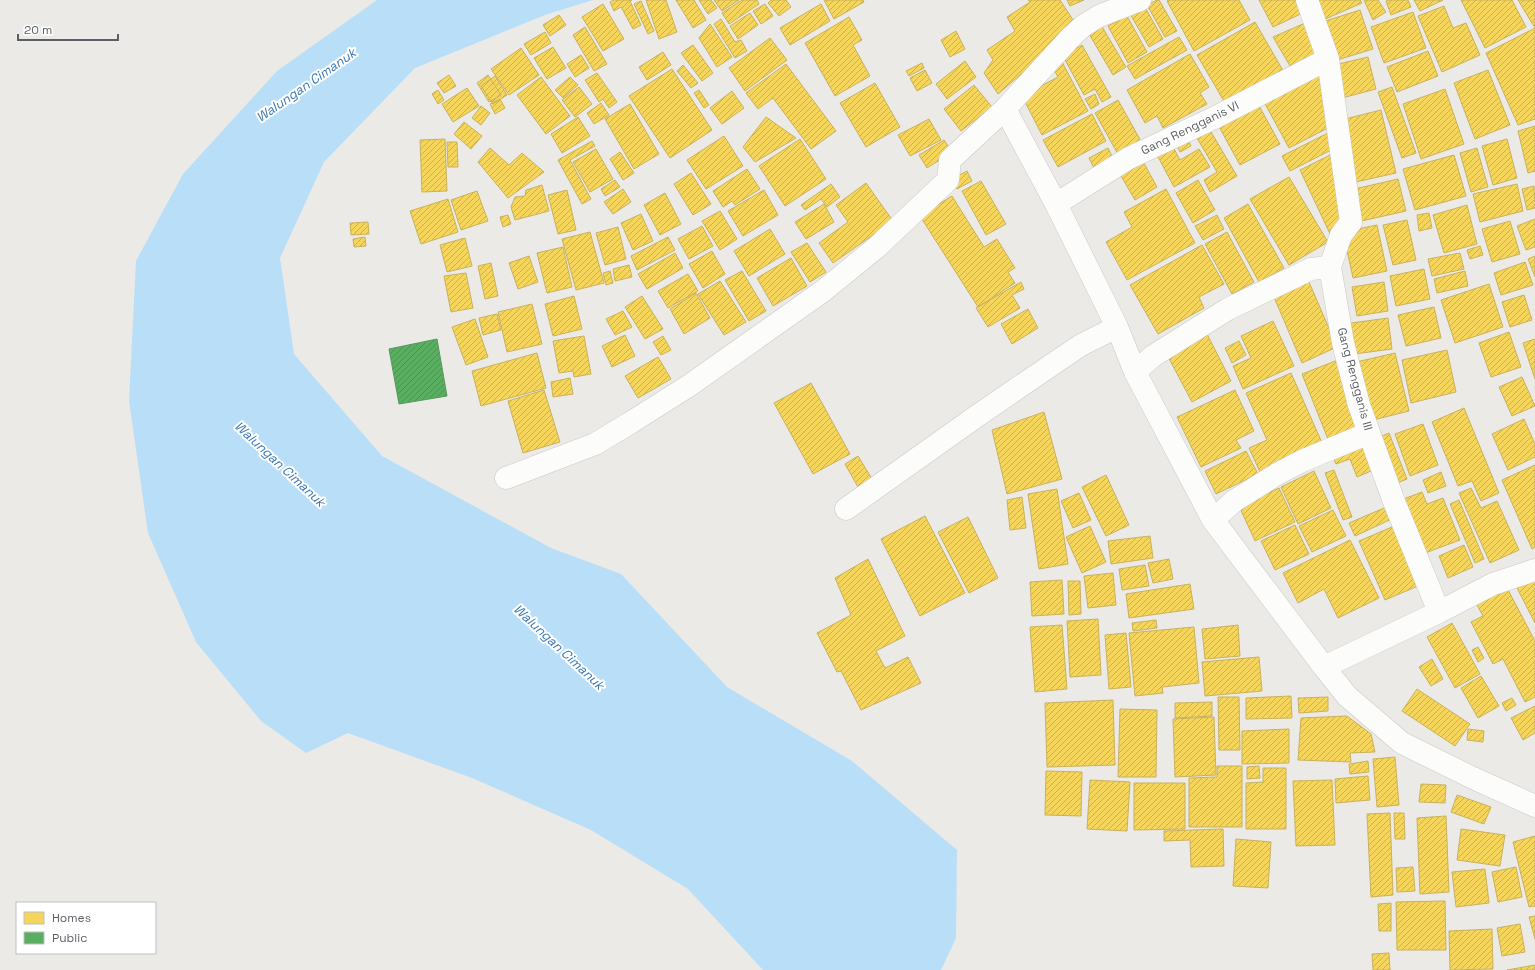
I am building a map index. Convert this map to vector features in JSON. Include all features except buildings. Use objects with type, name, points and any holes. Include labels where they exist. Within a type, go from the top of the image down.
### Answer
[{"type":"street","points":[[506,478],[594,444],[630,423],[690,386],[823,291],[878,247],[948,180],[950,160],[1006,109],[1071,37],[1083,26],[1099,16],[1140,0]]},
{"type":"street","name":"Gang Rengganis III","points":[[1307,0],[1328,59],[1351,222],[1341,235],[1330,267],[1343,343],[1359,405],[1393,500],[1439,612]]},
{"type":"street","name":"Gang Rengganis VI","points":[[1056,204],[1129,158],[1216,117],[1328,59]]},
{"type":"street","points":[[1006,109],[1056,204],[1117,327],[1135,372],[1213,520],[1324,667],[1347,696],[1402,742],[1473,778],[1535,806]]},
{"type":"street","points":[[1135,372],[1153,356],[1228,309],[1311,270],[1330,267]]},
{"type":"street","points":[[846,509],[970,420],[1081,345],[1117,327]]},
{"type":"street","points":[[1213,520],[1234,501],[1277,474],[1302,461],[1370,433]]},
{"type":"street","points":[[1324,667],[1439,612],[1493,584],[1535,570]]},
{"type":"water","name":"Walungan Cimanuk","points":[[377,0],[593,0],[545,15],[415,68],[324,162],[280,258],[294,354],[382,456],[551,548],[621,574],[727,687],[852,761],[957,850],[956,938],[941,970],[763,970],[688,889],[591,830],[472,778],[348,733],[306,753],[261,721],[196,642],[148,533],[129,401],[136,261],[183,174],[277,71]]}]
